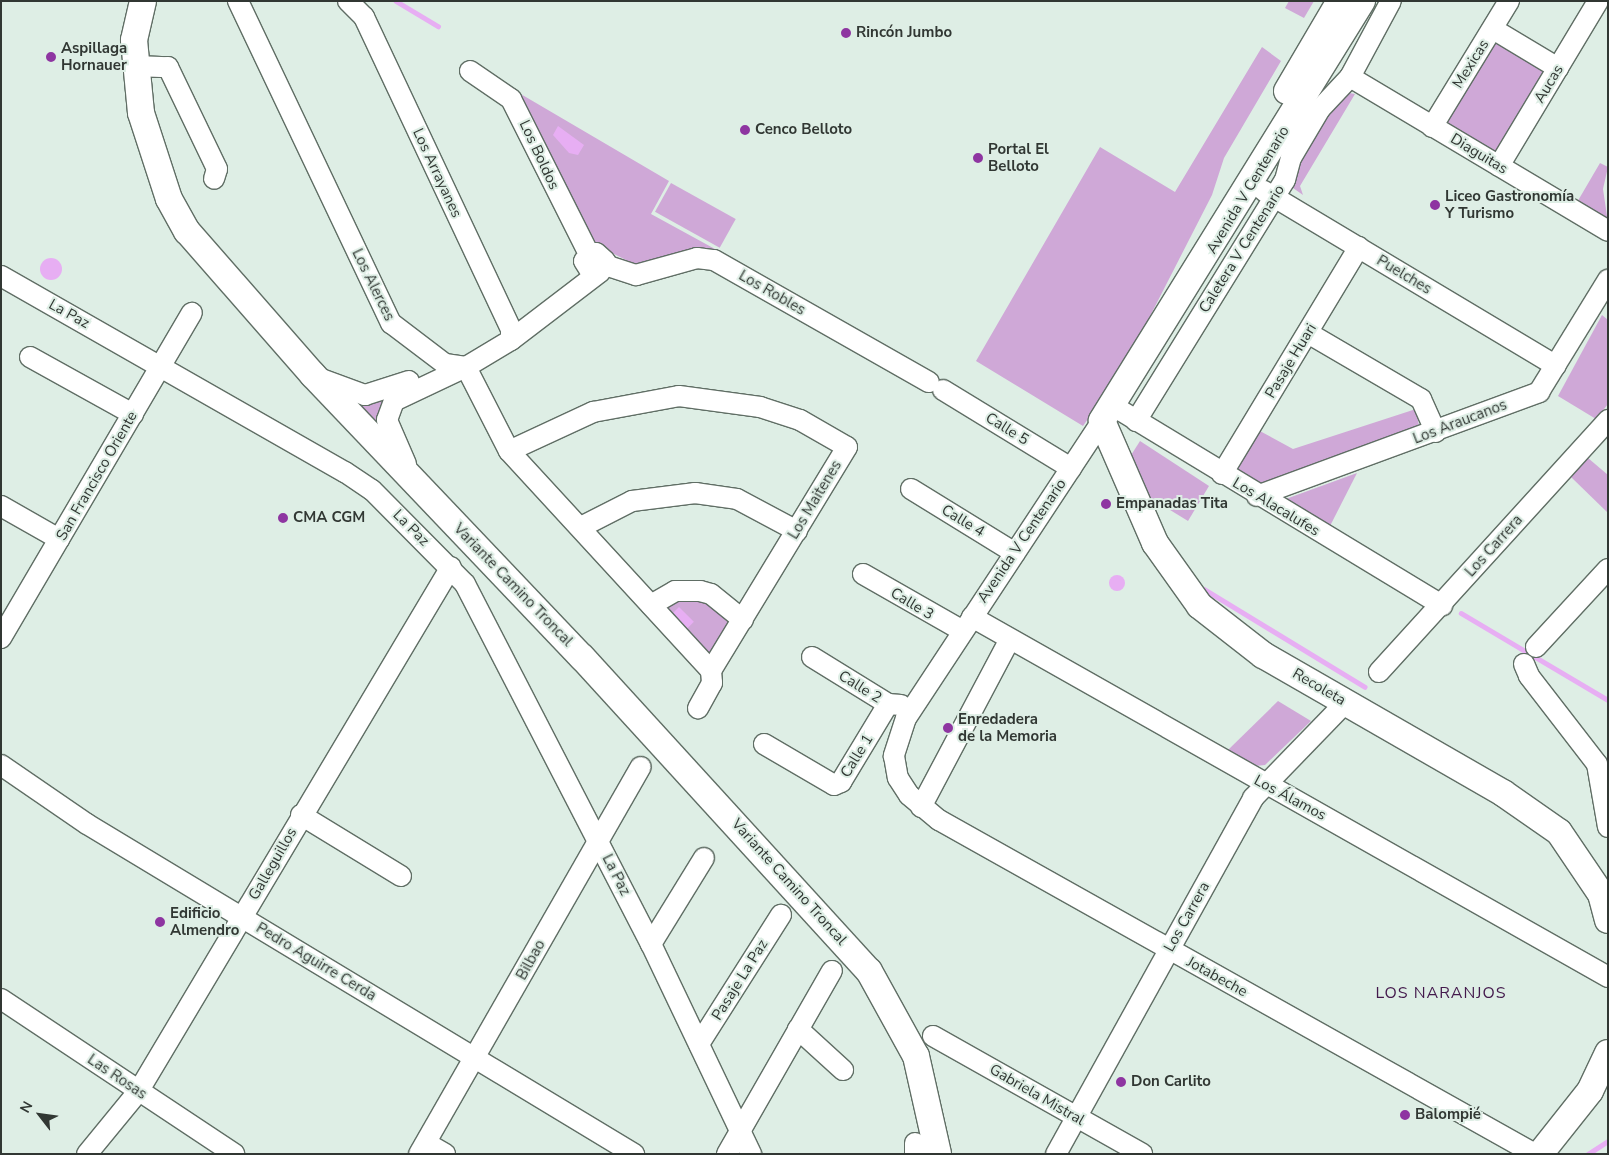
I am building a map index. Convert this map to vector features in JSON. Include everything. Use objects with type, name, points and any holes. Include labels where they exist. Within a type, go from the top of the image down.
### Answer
[{"type":"main road","points":[[134,40],[135,1]]},
{"type":"main road","name":"Variante Camino Troncal","points":[[143,1],[134,40],[134,66],[152,155],[182,223],[229,283],[313,375],[589,664],[869,972],[916,1056],[938,1154]]},
{"type":"main road","name":"Avenida V Centenario","points":[[1131,376],[1192,255],[1340,1]]},
{"type":"main road","name":"Avenida V Centenario","points":[[1107,413],[1252,184],[1362,1]]},
{"type":"main road","name":"Recoleta","points":[[1107,413],[1155,544],[1200,606],[1249,646],[1502,794],[1559,832],[1604,888],[1608,920]]},
{"type":"main road","points":[[1540,1154],[1590,1091],[1608,1053]]},
{"type":"street","name":"Los Alerces","points":[[238,1],[391,323],[445,364],[466,367]]},
{"type":"street","name":"Caletera V Centenario","points":[[1136,421],[1274,197],[1320,109],[1350,77],[1391,1]]},
{"type":"street","name":"Mexicas","points":[[1432,127],[1509,1]]},
{"type":"street","name":"Aucas","points":[[1499,166],[1598,1]]},
{"type":"street","name":"Los Arrayanes","points":[[353,4],[511,335]]},
{"type":"street","points":[[1493,29],[1558,68]]},
{"type":"street","points":[[134,66],[168,67],[217,169],[214,179]]},
{"type":"street","name":"Los Boldos","points":[[470,71],[511,99],[593,265]]},
{"type":"street","name":"Diaguitas","points":[[1350,77],[1608,231]]},
{"type":"street","name":"Puelches","points":[[1252,184],[1556,366]]},
{"type":"street","name":"Pasaje Huari","points":[[1222,474],[1359,248]]},
{"type":"street","name":"Los Robles","points":[[593,265],[636,275],[697,258],[714,260],[936,386]]},
{"type":"street","points":[[313,375],[365,395],[397,392],[466,367],[511,335],[593,265]]},
{"type":"street","name":"La Paz","points":[[1,276],[161,365],[372,490],[451,567],[465,584],[598,840],[742,1128],[751,1154]]},
{"type":"street","name":"Los Araucanos","points":[[1257,496],[1436,432],[1539,392],[1602,303],[1608,280]]},
{"type":"street","name":"San Francisco Oriente","points":[[1,638],[192,313]]},
{"type":"street","points":[[1308,333],[1421,399],[1436,432]]},
{"type":"street","points":[[418,485],[387,420],[397,392],[445,364],[511,335]]},
{"type":"street","points":[[30,356],[133,414]]},
{"type":"street","points":[[466,367],[509,452],[581,527],[711,671]]},
{"type":"street","name":"Calle 5","points":[[936,386],[1071,468]]},
{"type":"street","name":"Los Maitenes","points":[[509,452],[593,412],[635,401],[688,396],[760,407],[800,420],[847,447],[711,671],[712,683],[698,708]]},
{"type":"street","name":"Los Alacalufes","points":[[1107,413],[1136,421],[1257,496],[1442,605]]},
{"type":"street","name":"Avenida V Centenario","points":[[913,706],[1107,413]]},
{"type":"street","name":"Los Carrera","points":[[1379,672],[1442,605],[1608,420]]},
{"type":"street","name":"Calle 4","points":[[911,489],[1015,553]]},
{"type":"street","points":[[581,527],[632,501],[695,493],[737,499],[797,531]]},
{"type":"street","points":[[1,506],[59,539]]},
{"type":"street","name":"Galleguillos","points":[[87,1154],[138,1092],[301,815],[451,567]]},
{"type":"street","points":[[1536,647],[1608,569]]},
{"type":"street","name":"Calle 3","points":[[863,574],[968,624]]},
{"type":"street","points":[[651,605],[675,591],[700,591],[711,594],[743,620]]},
{"type":"street","name":"Los Álamos","points":[[968,624],[1010,638],[1264,785],[1608,977]]},
{"type":"street","points":[[921,807],[1010,638]]},
{"type":"street","name":"Calle 2","points":[[812,657],[888,704],[913,706]]},
{"type":"street","points":[[1524,664],[1529,676],[1597,764],[1608,827]]},
{"type":"street","name":"Los Carrera","points":[[1056,1154],[1252,798],[1346,702]]},
{"type":"street","name":"Calle 1","points":[[764,744],[834,785],[841,782],[888,704]]},
{"type":"street","name":"Jotabeche","points":[[913,706],[894,756],[898,778],[921,807],[1169,950],[1535,1154]]},
{"type":"street","name":"Pedro Aguirre Cerda","points":[[1,766],[241,918],[476,1056],[634,1154]]},
{"type":"street","name":"Bilbao","points":[[423,1148],[641,767]]},
{"type":"street","points":[[301,815],[401,876]]},
{"type":"street","points":[[651,944],[704,858]]},
{"type":"street","name":"Pasaje La Paz","points":[[699,1044],[781,915]]},
{"type":"street","points":[[727,1154],[832,971]]},
{"type":"street","name":"Las Rosas","points":[[1,999],[138,1092],[234,1154]]},
{"type":"street","points":[[798,1029],[843,1070]]},
{"type":"street","name":"Gabriela Mistral","points":[[933,1036],[1142,1154]]},
{"type":"street","points":[[423,1148],[445,1154]]},
{"type":"shaded area","points":[[1289,1],[1314,1],[1304,18],[1285,8]]},
{"type":"shaded area","points":[[1497,41],[1549,73],[1497,156],[1446,123]]},
{"type":"shaded area","points":[[1262,47],[1281,61],[1224,158],[1212,195],[1124,367],[1083,426],[976,361],[1100,147],[1175,192]]},
{"type":"shaded area","points":[[1344,92],[1355,94],[1300,186],[1303,195],[1293,188],[1293,163]]},
{"type":"shaded area","points":[[519,93],[669,181],[651,214],[715,249],[691,249],[636,265],[592,243]]},
{"type":"shaded area","points":[[558,126],[584,145],[578,155],[569,153],[553,135]]},
{"type":"shaded area","points":[[1600,163],[1608,167],[1603,189],[1608,223],[1576,204]]},
{"type":"shaded area","points":[[671,183],[736,219],[720,248],[655,212]]},
{"type":"shaded area","points":[[47,258],[55,258],[62,265],[62,273],[55,280],[47,280],[40,273],[40,265]]},
{"type":"shaded area","points":[[1602,315],[1608,320],[1608,404],[1596,419],[1558,396]]},
{"type":"shaded area","points":[[393,393],[386,435],[355,402]]},
{"type":"shaded area","points":[[1416,409],[1419,426],[1273,481],[1259,483],[1236,468],[1258,430],[1293,449]]},
{"type":"shaded area","points":[[1140,441],[1209,486],[1188,521],[1144,494],[1128,460]]},
{"type":"shaded area","points":[[1588,458],[1608,475],[1608,513],[1571,477]]},
{"type":"shaded area","points":[[1357,473],[1330,526],[1283,500]]},
{"type":"shaded area","points":[[1117,575],[1123,577],[1125,583],[1123,589],[1117,591],[1111,589],[1109,583],[1111,577]]},
{"type":"shaded area","points":[[694,599],[714,603],[729,620],[728,633],[704,658],[662,610],[676,600]]},
{"type":"shaded area","points":[[679,607],[694,622],[686,630],[671,615]]},
{"type":"shaded area","points":[[1278,701],[1311,721],[1265,765],[1255,766],[1228,750]]},
{"type":"waterway","points":[[396,1],[438,26]]},
{"type":"waterway","points":[[1204,589],[1365,687]]},
{"type":"waterway","points":[[1461,613],[1608,700]]},
{"type":"waterway","points":[[1588,1154],[1608,1141]]},
{"type":"place","name":"Rincón Jumbo","points":[[846,33]]},
{"type":"place","name":"Aspillaga Hornauer","points":[[51,57]]},
{"type":"place","name":"Cenco Belloto","points":[[745,130]]},
{"type":"place","name":"Portal El Belloto","points":[[978,158]]},
{"type":"place","name":"Liceo Gastronomía Y Turismo","points":[[1435,205]]},
{"type":"place","name":"Empanadas Tita","points":[[1106,504]]},
{"type":"place","name":"CMA CGM","points":[[283,518]]},
{"type":"place","name":"Enredadera de la Memoria","points":[[948,728]]},
{"type":"place","name":"Edificio Almendro","points":[[160,922]]},
{"type":"place","name":"Don Carlito","points":[[1121,1082]]},
{"type":"place","name":"Balompié","points":[[1405,1115]]},
{"type":"district","name":"LOS NARANJOS","points":[[1441,993]]}]
